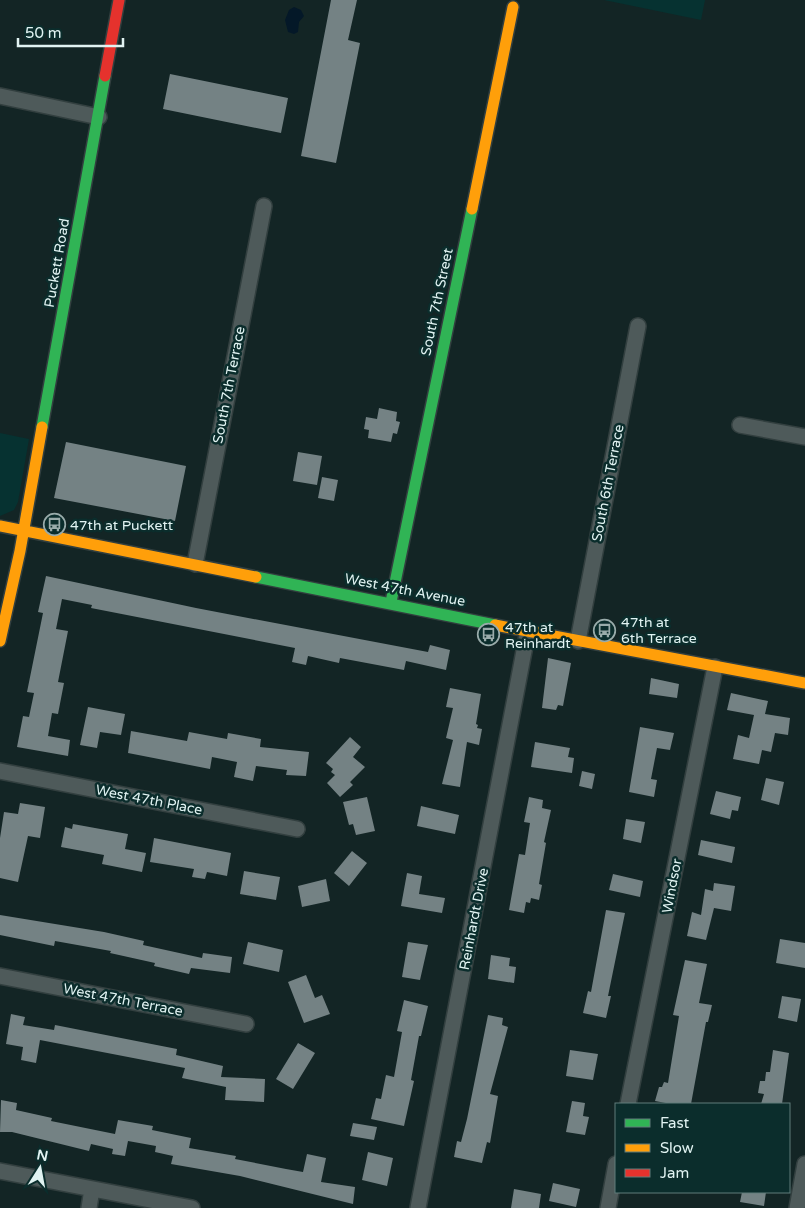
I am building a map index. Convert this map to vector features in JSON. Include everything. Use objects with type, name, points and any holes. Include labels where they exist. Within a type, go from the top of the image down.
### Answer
[{"type":"street","name":"Puckett Road","points":[[0,641],[23,531],[120,0]]},
{"type":"street","name":"South 7th Street","points":[[391,602],[513,7]]},
{"type":"street","points":[[0,96],[99,117]]},
{"type":"street","name":"South 7th Terrace","points":[[194,564],[264,206]]},
{"type":"street","name":"South 6th Terrace","points":[[578,641],[638,326]]},
{"type":"street","points":[[740,425],[805,438]]},
{"type":"street","name":"West 47th Avenue","points":[[0,526],[391,602],[578,641],[805,683]]},
{"type":"street","name":"Reinhardt Drive","points":[[418,1208],[528,630]]},
{"type":"street","name":"Windsor","points":[[628,1103],[715,667]]},
{"type":"street","name":"West 47th Place","points":[[0,772],[297,829]]},
{"type":"street","name":"West 47th Terrace","points":[[0,976],[246,1024]]},
{"type":"street","points":[[797,1208],[805,1164]]},
{"type":"street","points":[[608,1208],[615,1170]]},
{"type":"street","points":[[0,1171],[192,1208]]},
{"type":"street","points":[[88,1208],[92,1189]]},
{"type":"shaded area","points":[[604,0],[705,0],[701,20]]},
{"type":"shaded area","points":[[294,7],[301,10],[304,16],[299,22],[298,32],[294,34],[288,32],[285,20],[289,10]]},
{"type":"shaded area","points":[[0,433],[29,439],[18,502],[14,510],[0,516]]},
{"type":"building","points":[[331,0],[357,0],[348,40],[360,43],[336,163],[301,156]]},
{"type":"building","points":[[170,74],[288,98],[281,133],[163,109]]},
{"type":"building","points":[[379,408],[397,412],[396,421],[400,422],[397,434],[393,433],[391,442],[368,438],[369,430],[364,429],[366,417],[377,419]]},
{"type":"building","points":[[66,442],[186,466],[175,521],[54,498]]},
{"type":"building","points":[[298,452],[322,456],[317,485],[293,481]]},
{"type":"building","points":[[322,477],[338,480],[334,501],[318,498]]},
{"type":"building","points":[[46,576],[196,608],[428,652],[430,645],[450,650],[446,670],[406,661],[404,670],[340,658],[339,663],[308,656],[306,665],[292,662],[295,648],[91,608],[92,605],[62,599],[56,629],[68,631],[58,682],[64,683],[58,714],[52,713],[48,736],[70,740],[68,756],[17,747],[23,716],[29,717],[34,693],[27,692],[43,613],[38,612]]},
{"type":"building","points":[[548,658],[571,663],[563,706],[558,705],[556,710],[542,708]]},
{"type":"building","points":[[651,678],[679,684],[677,698],[649,694]]},
{"type":"building","points":[[450,688],[481,694],[476,724],[478,725],[477,728],[482,729],[479,745],[467,742],[460,787],[442,784],[453,740],[446,738],[453,708],[446,707]]},
{"type":"building","points":[[731,693],[768,701],[765,714],[790,718],[788,735],[775,733],[771,752],[762,750],[759,764],[733,759],[738,735],[749,738],[754,715],[727,710]]},
{"type":"building","points":[[88,707],[125,714],[121,735],[100,732],[97,748],[80,745]]},
{"type":"building","points":[[640,727],[674,733],[670,750],[657,748],[651,779],[657,780],[654,797],[629,792]]},
{"type":"building","points":[[131,731],[187,741],[189,732],[227,739],[228,733],[261,739],[260,747],[309,752],[306,776],[286,775],[287,770],[256,766],[253,781],[234,777],[237,762],[212,757],[210,769],[128,753]]},
{"type":"building","points":[[350,737],[361,747],[353,757],[365,767],[350,782],[353,785],[340,797],[327,783],[335,775],[331,772],[333,769],[326,763]]},
{"type":"building","points":[[535,742],[570,748],[568,757],[574,758],[572,773],[531,767]]},
{"type":"building","points":[[582,771],[595,774],[592,789],[579,786]]},
{"type":"building","points":[[766,778],[784,782],[779,805],[761,800]]},
{"type":"building","points":[[716,791],[741,797],[738,811],[732,810],[730,819],[710,814]]},
{"type":"building","points":[[367,797],[375,831],[356,835],[353,824],[349,825],[343,802]]},
{"type":"building","points":[[529,797],[543,800],[542,808],[551,810],[544,842],[546,843],[539,884],[542,885],[539,900],[531,898],[530,903],[526,902],[524,913],[509,910],[519,854],[525,855],[530,823],[524,822]]},
{"type":"building","points":[[20,803],[45,807],[40,838],[28,836],[18,882],[0,878],[0,838],[4,812],[18,814]]},
{"type":"building","points":[[421,806],[459,815],[455,834],[417,826]]},
{"type":"building","points":[[626,819],[645,822],[641,843],[623,839]]},
{"type":"building","points":[[73,824],[128,834],[125,849],[146,853],[142,872],[102,864],[104,855],[61,847],[65,827],[72,829]]},
{"type":"building","points":[[154,838],[231,853],[227,876],[207,872],[205,879],[192,877],[194,869],[150,862]]},
{"type":"building","points":[[701,840],[735,847],[732,863],[698,855]]},
{"type":"building","points":[[352,851],[367,863],[349,886],[334,873]]},
{"type":"building","points":[[244,871],[280,877],[276,900],[240,894]]},
{"type":"building","points":[[407,873],[422,876],[419,894],[445,898],[442,913],[401,906]]},
{"type":"building","points":[[613,874],[643,881],[640,897],[609,890]]},
{"type":"building","points":[[326,879],[330,901],[302,907],[298,886]]},
{"type":"building","points":[[714,883],[735,886],[731,911],[714,908],[706,940],[687,936],[692,912],[701,915],[705,889],[713,891]]},
{"type":"building","points":[[606,910],[625,913],[608,996],[611,996],[606,1018],[583,1013],[588,991],[591,992]]},
{"type":"building","points":[[0,915],[104,932],[144,941],[143,945],[202,958],[203,953],[232,957],[230,973],[191,968],[189,974],[154,966],[155,963],[110,953],[111,951],[55,941],[54,946],[0,935]]},
{"type":"building","points":[[780,939],[805,943],[805,968],[776,963]]},
{"type":"building","points":[[248,942],[283,950],[279,972],[243,964]]},
{"type":"building","points":[[408,942],[428,945],[420,980],[402,977]]},
{"type":"building","points":[[491,955],[510,958],[509,966],[516,967],[514,983],[488,979]]},
{"type":"building","points":[[685,960],[707,964],[699,1003],[712,1005],[708,1022],[706,1022],[691,1103],[655,1101],[659,1087],[662,1087],[664,1082],[668,1083],[679,1016],[673,1015]]},
{"type":"building","points":[[306,975],[315,998],[322,995],[330,1014],[304,1023],[288,982]]},
{"type":"building","points":[[782,996],[801,999],[797,1022],[778,1018]]},
{"type":"building","points":[[404,1000],[428,1006],[421,1036],[419,1036],[411,1080],[414,1081],[404,1126],[371,1119],[376,1098],[381,1099],[386,1075],[394,1077],[402,1032],[397,1031]]},
{"type":"building","points":[[11,1014],[25,1017],[23,1025],[54,1030],[55,1025],[177,1049],[176,1055],[223,1066],[221,1077],[265,1079],[264,1102],[225,1100],[226,1087],[182,1078],[185,1068],[40,1040],[36,1063],[21,1060],[23,1047],[6,1044]]},
{"type":"building","points":[[488,1015],[503,1018],[502,1025],[508,1027],[490,1094],[498,1096],[490,1143],[487,1142],[482,1163],[454,1157],[457,1141],[461,1142],[467,1119]]},
{"type":"building","points":[[298,1043],[315,1053],[293,1089],[276,1079]]},
{"type":"building","points":[[570,1050],[598,1054],[593,1080],[566,1076]]},
{"type":"building","points":[[773,1050],[789,1053],[782,1103],[761,1103],[764,1094],[758,1093],[760,1081],[765,1081],[766,1072],[770,1072]]},
{"type":"building","points":[[1,1100],[17,1103],[16,1110],[52,1118],[51,1121],[115,1134],[118,1120],[153,1126],[152,1130],[191,1138],[189,1148],[236,1156],[235,1159],[286,1169],[303,1172],[307,1154],[326,1158],[321,1182],[355,1187],[353,1204],[240,1176],[171,1164],[173,1156],[155,1152],[156,1146],[128,1141],[125,1156],[112,1154],[113,1149],[91,1144],[89,1151],[12,1132],[0,1132]]},
{"type":"building","points":[[572,1101],[585,1103],[583,1116],[589,1117],[585,1135],[566,1132]]},
{"type":"building","points":[[353,1123],[377,1127],[374,1140],[350,1136]]},
{"type":"building","points":[[368,1152],[393,1158],[387,1186],[362,1180]]},
{"type":"building","points":[[553,1183],[580,1189],[576,1207],[549,1201]]},
{"type":"building","points":[[514,1189],[541,1194],[539,1208],[511,1208]]},
{"type":"building","points":[[742,1193],[766,1193],[764,1206],[740,1202]]},
{"type":"traffic: fast","points":[[42,427],[105,76]]},
{"type":"traffic: fast","points":[[391,602],[472,209]]},
{"type":"traffic: fast","points":[[256,577],[495,625]]},
{"type":"traffic: slow","points":[[472,209],[513,7]]},
{"type":"traffic: slow","points":[[0,641],[20,551],[42,427]]},
{"type":"traffic: slow","points":[[0,526],[256,577]]},
{"type":"traffic: slow","points":[[495,625],[805,683]]},
{"type":"traffic: jam","points":[[105,76],[119,0]]},
{"type":"place","name":"47th at Puckett","points":[[54,525]]},
{"type":"place","name":"47th at 6th Terrace","points":[[605,630]]},
{"type":"place","name":"47th at Reinhardt","points":[[489,635]]}]
